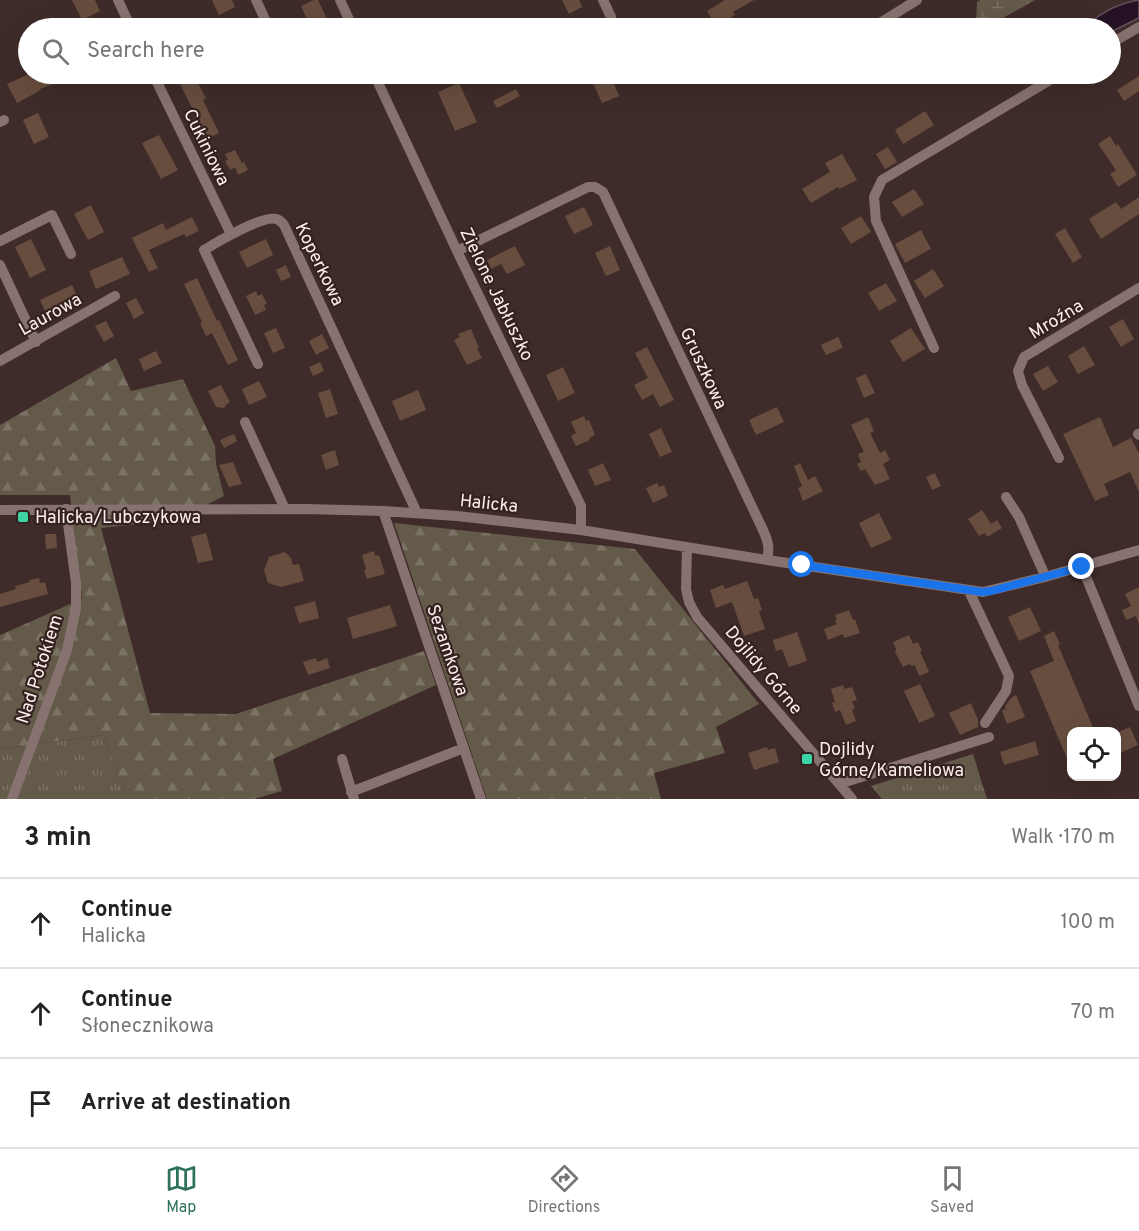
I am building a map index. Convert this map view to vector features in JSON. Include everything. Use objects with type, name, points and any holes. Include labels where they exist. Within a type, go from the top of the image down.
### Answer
[{"type":"street","points":[[118,0],[126,18]]},
{"type":"street","points":[[256,0],[264,18]]},
{"type":"street","points":[[340,0],[348,18]]},
{"type":"street","points":[[603,0],[611,16]]},
{"type":"street","points":[[888,18],[917,0]]},
{"type":"street","points":[[1121,38],[1139,27]]},
{"type":"street","name":"Cukiniowa","points":[[158,84],[231,234]]},
{"type":"street","name":"Zielone Jabłuszko","points":[[379,84],[581,506],[581,530]]},
{"type":"street","points":[[934,348],[876,221],[874,197],[882,180],[1043,84]]},
{"type":"street","name":"Gruszkowa","points":[[457,251],[588,188],[595,187],[603,192],[763,530],[768,543],[767,560]]},
{"type":"street","points":[[0,241],[52,215],[71,254]]},
{"type":"street","name":"Koperkowa","points":[[258,363],[204,250],[231,234],[267,219],[277,219],[284,225],[417,513]]},
{"type":"street","points":[[0,265],[36,342]]},
{"type":"street","name":"Mroźna","points":[[1059,458],[1022,385],[1018,371],[1024,357],[1139,288]]},
{"type":"street","name":"Laurowa","points":[[0,361],[115,296]]},
{"type":"street","points":[[245,422],[285,509]]},
{"type":"street","points":[[1006,496],[1019,517],[1045,577]]},
{"type":"street","name":"Nad Potokiem","points":[[12,799],[67,650],[76,608],[76,583],[66,509]]},
{"type":"street","name":"Halicka","points":[[0,510],[285,509],[383,511],[491,519],[581,530],[982,592],[1139,550]]},
{"type":"street","name":"Sezamkowa","points":[[383,511],[481,799]]},
{"type":"street","name":"Dojlidy Górne","points":[[687,547],[686,589],[689,602],[697,617],[852,799]]},
{"type":"street","points":[[1082,567],[1139,706]]},
{"type":"street","points":[[969,591],[1009,676],[1006,691],[985,723]]},
{"type":"street","points":[[839,784],[989,737]]},
{"type":"street","points":[[342,759],[352,795],[464,748]]},
{"type":"green space","points":[[980,0],[1035,0],[1003,18],[976,18],[977,2]]},
{"type":"green space","points":[[116,358],[131,391],[183,379],[215,446],[216,464],[224,496],[176,520],[101,528],[150,713],[236,714],[424,651],[436,685],[273,759],[282,791],[254,799],[127,799],[104,735],[0,749],[0,635],[82,599],[70,495],[0,495],[0,425]]},
{"type":"green space","points":[[394,523],[635,549],[759,704],[716,727],[725,753],[654,773],[661,799],[487,799]]},
{"type":"green space","points":[[104,735],[127,799],[0,799],[0,749]]},
{"type":"green space","points":[[973,754],[987,799],[882,799],[871,786]]},
{"type":"shaded area","points":[[1139,0],[1139,18],[1121,27],[1121,18],[1096,18],[1102,14]]},
{"type":"building","points":[[72,0],[95,0],[100,11],[81,18]]},
{"type":"building","points":[[212,0],[232,0],[235,7],[219,15]]},
{"type":"building","points":[[318,0],[327,18],[306,18],[301,6]]},
{"type":"building","points":[[562,0],[579,0],[582,7],[569,14]]},
{"type":"building","points":[[725,0],[754,0],[733,12],[735,15],[730,18],[711,18],[707,11]]},
{"type":"building","points":[[1139,76],[1139,91],[1124,101],[1117,90]]},
{"type":"building","points":[[18,79],[18,84],[53,84],[17,103],[7,84]]},
{"type":"building","points":[[180,84],[198,84],[206,98],[203,100],[219,133],[205,140],[194,117],[196,116]]},
{"type":"building","points":[[459,84],[477,122],[455,131],[438,92]]},
{"type":"building","points":[[593,84],[614,84],[619,96],[602,103]]},
{"type":"building","points":[[516,89],[520,96],[497,108],[493,101]]},
{"type":"building","points":[[925,111],[934,125],[903,144],[895,130]]},
{"type":"building","points":[[38,113],[49,137],[34,144],[23,120]]},
{"type":"building","points":[[159,135],[178,170],[161,179],[142,143]]},
{"type":"building","points":[[1110,136],[1116,146],[1118,144],[1137,175],[1118,187],[1110,174],[1116,170],[1098,144]]},
{"type":"building","points":[[888,147],[897,162],[885,169],[876,154]]},
{"type":"building","points":[[235,150],[248,170],[238,175],[235,167],[230,170],[225,161],[228,160],[225,154]]},
{"type":"building","points":[[842,154],[857,180],[839,189],[838,187],[811,203],[802,189],[830,172],[825,163]]},
{"type":"building","points":[[914,189],[924,204],[902,217],[892,202]]},
{"type":"building","points":[[1139,197],[1139,214],[1101,239],[1089,219],[1116,202],[1121,209]]},
{"type":"building","points":[[91,205],[104,232],[88,240],[74,214]]},
{"type":"building","points":[[584,207],[593,225],[574,234],[565,216]]},
{"type":"building","points":[[861,216],[871,232],[851,244],[841,228]]},
{"type":"building","points":[[192,217],[199,231],[186,237],[184,234],[149,250],[158,268],[149,272],[132,238],[163,223],[166,230]]},
{"type":"building","points":[[1065,228],[1082,257],[1073,263],[1055,234]]},
{"type":"building","points":[[921,230],[931,249],[905,263],[895,244]]},
{"type":"building","points":[[31,239],[46,270],[30,278],[15,247]]},
{"type":"building","points":[[266,239],[273,255],[247,268],[239,252]]},
{"type":"building","points":[[515,246],[525,265],[507,274],[501,264],[491,269],[487,260]]},
{"type":"building","points":[[610,246],[620,270],[606,276],[595,253]]},
{"type":"building","points":[[122,257],[130,274],[96,289],[89,271]]},
{"type":"building","points":[[286,265],[291,277],[281,281],[276,270]]},
{"type":"building","points":[[933,269],[944,286],[925,298],[914,281]]},
{"type":"building","points":[[197,278],[238,360],[228,365],[212,333],[206,336],[184,284]]},
{"type":"building","points":[[886,283],[897,301],[879,311],[868,293]]},
{"type":"building","points":[[72,285],[80,302],[48,317],[40,300]]},
{"type":"building","points":[[256,291],[258,296],[262,294],[267,304],[264,305],[266,310],[255,315],[246,296]]},
{"type":"building","points":[[136,298],[144,313],[134,319],[126,303]]},
{"type":"building","points":[[1123,319],[1134,339],[1121,347],[1109,327]]},
{"type":"building","points":[[106,321],[114,336],[104,342],[95,326]]},
{"type":"building","points":[[276,328],[285,348],[273,353],[264,333]]},
{"type":"building","points":[[911,328],[925,349],[903,362],[890,341]]},
{"type":"building","points":[[471,329],[482,358],[467,365],[454,340],[460,337],[458,334]]},
{"type":"building","points":[[322,334],[329,348],[316,355],[309,341]]},
{"type":"building","points":[[838,337],[843,348],[826,355],[821,345]]},
{"type":"building","points":[[1084,346],[1095,365],[1078,374],[1068,356]]},
{"type":"building","points":[[647,347],[674,400],[660,407],[653,394],[642,400],[634,385],[648,378],[635,353]]},
{"type":"building","points":[[156,351],[162,363],[144,371],[139,359]]},
{"type":"building","points":[[320,362],[324,371],[313,376],[309,367]]},
{"type":"building","points":[[1048,366],[1058,382],[1043,391],[1033,374]]},
{"type":"building","points":[[563,367],[575,393],[558,401],[546,375]]},
{"type":"building","points":[[866,374],[875,393],[864,398],[856,378]]},
{"type":"building","points":[[259,381],[267,397],[249,405],[242,389]]},
{"type":"building","points":[[221,385],[230,402],[224,408],[216,407],[208,391]]},
{"type":"building","points":[[330,389],[338,414],[326,418],[318,393]]},
{"type":"building","points":[[418,390],[426,410],[400,421],[392,401]]},
{"type":"building","points":[[777,407],[784,422],[756,435],[749,420]]},
{"type":"building","points":[[584,416],[586,421],[589,420],[595,435],[589,438],[590,440],[576,446],[571,436],[576,433],[571,422]]},
{"type":"building","points":[[868,417],[874,431],[870,433],[880,453],[885,450],[890,460],[883,464],[890,479],[875,485],[865,469],[861,471],[857,464],[861,462],[858,454],[864,452],[851,425]]},
{"type":"building","points":[[1100,417],[1113,447],[1131,438],[1139,454],[1139,492],[1130,472],[1104,484],[1109,495],[1095,501],[1063,434]]},
{"type":"building","points":[[661,428],[672,452],[660,457],[649,434]]},
{"type":"building","points":[[234,434],[237,441],[224,448],[220,440]]},
{"type":"building","points":[[335,450],[339,465],[326,470],[321,455]]},
{"type":"building","points":[[233,462],[242,484],[229,487],[219,465]]},
{"type":"building","points":[[603,463],[611,480],[595,486],[588,470]]},
{"type":"building","points":[[800,463],[808,480],[815,476],[823,491],[803,501],[798,488],[802,486],[794,466]]},
{"type":"building","points":[[935,473],[941,486],[932,490],[926,477]]},
{"type":"building","points":[[657,483],[659,487],[664,485],[668,496],[653,503],[646,488]]},
{"type":"building","points":[[982,510],[991,524],[997,520],[1002,528],[987,537],[985,533],[979,536],[968,519]]},
{"type":"building","points":[[879,513],[892,539],[871,548],[859,523]]},
{"type":"building","points":[[206,533],[213,560],[198,563],[191,537]]},
{"type":"building","points":[[45,534],[56,534],[57,548],[46,549]]},
{"type":"building","points":[[374,551],[375,556],[379,555],[385,574],[367,579],[362,555]]},
{"type":"building","points":[[285,552],[291,558],[293,565],[299,564],[304,581],[281,587],[268,583],[264,570],[269,557]]},
{"type":"building","points":[[39,578],[40,583],[45,582],[48,594],[0,607],[0,594],[16,589],[15,586],[30,582],[29,580]]},
{"type":"building","points":[[747,581],[754,599],[758,598],[762,610],[759,612],[765,629],[744,636],[732,602],[716,608],[710,590],[723,585],[725,589]]},
{"type":"building","points":[[1139,587],[1139,624],[1136,616],[1126,620],[1122,610],[1131,606],[1125,594]]},
{"type":"building","points":[[315,601],[319,618],[299,623],[294,607]]},
{"type":"building","points":[[390,605],[397,626],[353,639],[347,618]]},
{"type":"building","points":[[1030,607],[1041,631],[1019,641],[1008,617]]},
{"type":"building","points":[[849,610],[860,633],[844,638],[843,634],[828,640],[824,629],[837,624],[835,615]]},
{"type":"building","points":[[1054,631],[1093,727],[1067,727],[1067,759],[1030,671],[1054,661],[1044,636]]},
{"type":"building","points":[[797,632],[807,661],[789,667],[782,649],[776,651],[773,640]]},
{"type":"building","points":[[909,635],[913,644],[918,642],[929,672],[919,676],[915,665],[910,664],[903,667],[895,652],[893,642]]},
{"type":"building","points":[[316,658],[317,662],[327,658],[330,668],[308,675],[303,662]]},
{"type":"building","points":[[920,684],[935,716],[919,723],[904,691]]},
{"type":"building","points":[[843,685],[844,689],[852,687],[857,700],[852,702],[856,721],[846,725],[840,710],[835,712],[832,703],[835,702],[831,689]]},
{"type":"building","points":[[1016,695],[1025,717],[1007,724],[1002,711]]},
{"type":"building","points":[[971,703],[978,720],[978,727],[960,735],[949,713]]},
{"type":"building","points":[[1130,727],[1138,745],[1121,753],[1121,731]]},
{"type":"building","points":[[1035,741],[1039,755],[1004,765],[1000,752]]},
{"type":"building","points":[[767,747],[768,750],[775,748],[779,762],[754,770],[748,753]]},
{"type":"place","name":"Halicka/Lubczykowa","points":[[23,517]]},
{"type":"place","name":"Dojlidy Górne/Kameliowa","points":[[807,759]]},
{"type":"route","points":[[802,565],[982,592],[1082,567]]}]
